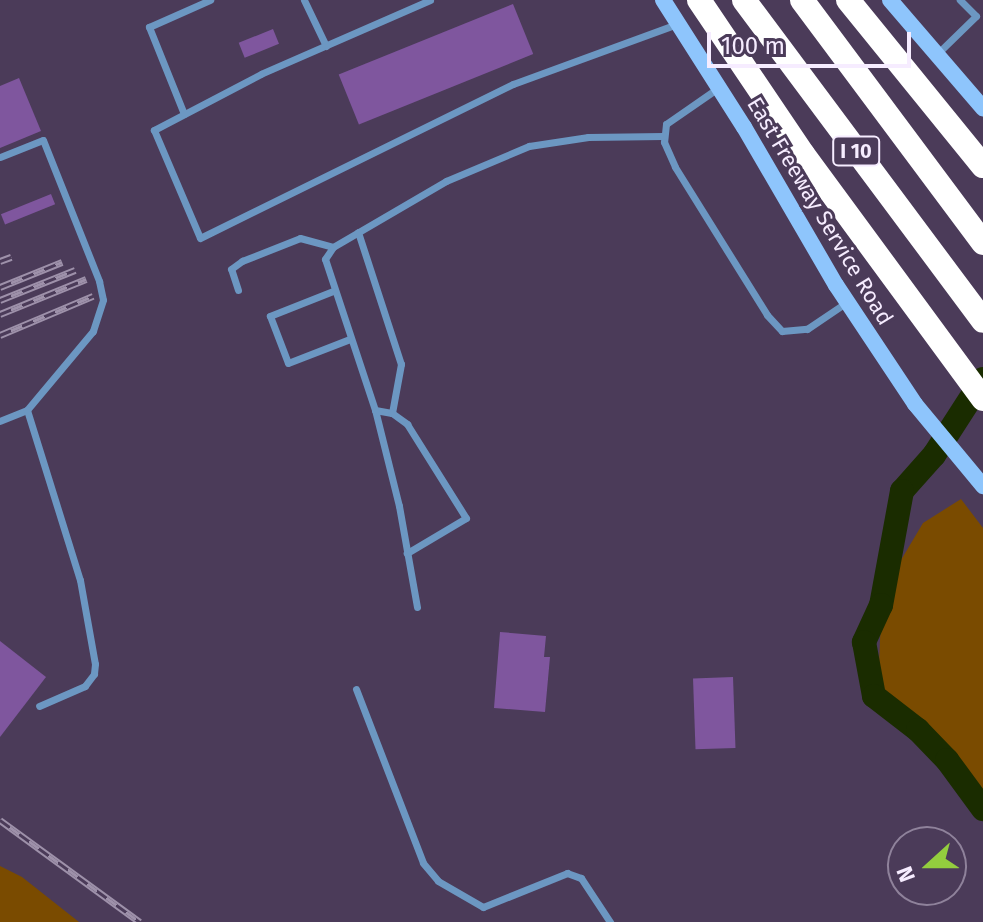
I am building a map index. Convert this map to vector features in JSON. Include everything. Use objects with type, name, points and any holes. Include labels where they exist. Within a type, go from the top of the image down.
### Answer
[{"type":"highway","points":[[699,0],[776,116],[983,397]]},
{"type":"highway","name":"I 10","points":[[744,0],[976,312]]},
{"type":"highway","name":"I 10","points":[[802,0],[983,243]]},
{"type":"highway","points":[[848,0],[983,165]]},
{"type":"main road","name":"East Freeway Service Road","points":[[663,0],[847,302],[915,404],[983,486]]},
{"type":"main road","points":[[893,1],[983,108]]},
{"type":"lane","points":[[184,114],[149,27],[210,0]]},
{"type":"lane","points":[[304,0],[326,46]]},
{"type":"lane","points":[[430,0],[326,46],[154,130],[200,238],[513,84],[678,23]]},
{"type":"lane","points":[[936,54],[976,16],[960,0]]},
{"type":"lane","points":[[718,88],[666,124],[663,136],[675,167],[773,324],[782,331],[796,332],[847,302]]},
{"type":"lane","points":[[417,607],[375,410],[333,291],[325,259],[333,247],[446,181],[529,146],[588,137],[663,136]]},
{"type":"lane","points":[[0,157],[43,140],[102,290],[102,310],[93,331],[27,410],[0,421]]},
{"type":"lane","points":[[358,232],[401,364],[392,413]]},
{"type":"lane","points":[[238,290],[231,269],[262,252],[300,238],[333,247]]},
{"type":"lane","points":[[333,291],[270,316],[288,363],[350,339]]},
{"type":"lane","points":[[27,410],[80,580],[95,664],[94,674],[85,686],[39,706]]},
{"type":"lane","points":[[375,410],[392,413],[407,424],[466,518],[407,553]]},
{"type":"lane","points":[[356,689],[423,863],[438,881],[483,907],[567,873],[581,878],[610,922]]},
{"type":"shaded area","points":[[961,499],[983,528],[983,806],[932,734],[878,689],[882,592],[923,523]]},
{"type":"shaded area","points":[[0,866],[22,877],[79,922],[0,922]]},
{"type":"building","points":[[513,4],[533,54],[359,124],[339,74]]},
{"type":"building","points":[[273,29],[279,44],[245,58],[239,43]]},
{"type":"building","points":[[19,78],[41,131],[0,148],[0,86]]},
{"type":"building","points":[[51,194],[55,204],[5,224],[1,214]]},
{"type":"building","points":[[500,632],[546,636],[544,657],[550,657],[545,712],[494,708]]},
{"type":"building","points":[[0,641],[46,677],[0,737]]},
{"type":"building","points":[[733,677],[735,748],[696,749],[693,678]]},
{"type":"waterway","points":[[983,379],[934,455],[902,491],[881,605],[864,642],[874,696],[918,730],[947,760],[983,809]]},
{"type":"railway","points":[[0,261],[11,257]]},
{"type":"railway","points":[[0,287],[62,262]]},
{"type":"railway","points":[[0,300],[75,270]]},
{"type":"railway","points":[[0,314],[86,279]]},
{"type":"railway","points":[[0,335],[93,296]]},
{"type":"railway","points":[[0,820],[140,922]]}]
